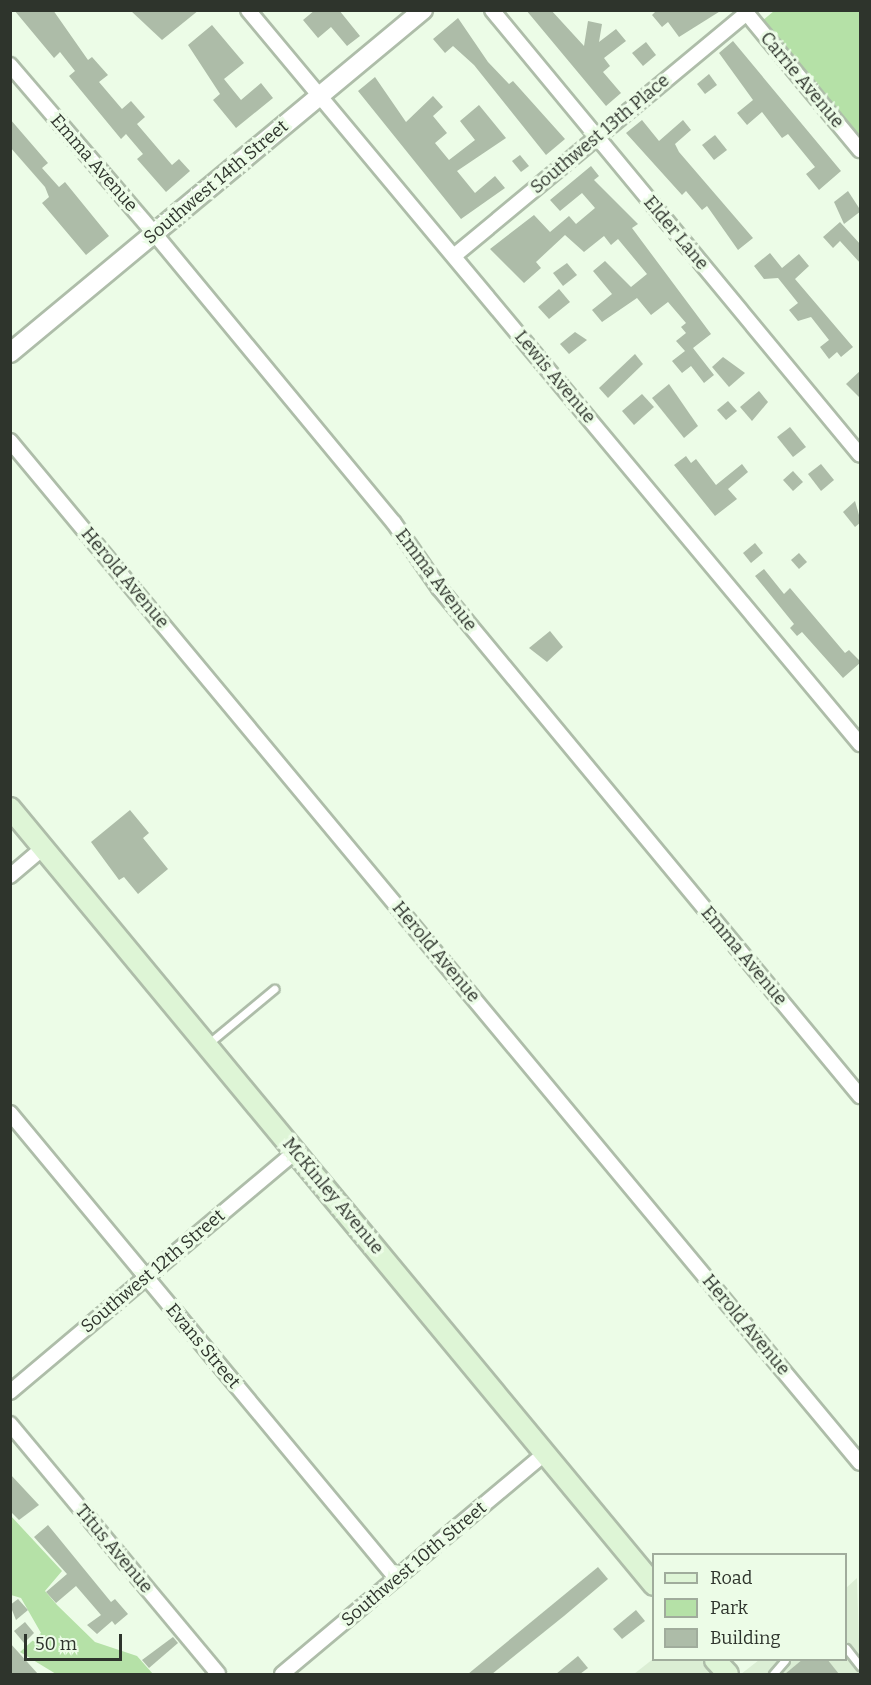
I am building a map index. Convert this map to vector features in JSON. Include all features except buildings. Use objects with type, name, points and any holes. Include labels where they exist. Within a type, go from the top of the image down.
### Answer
[{"type":"main road","name":"McKinley Avenue","points":[[10,808],[652,1583]]},
{"type":"main road","points":[[717,1661],[728,1674]]},
{"type":"street","name":"Lewis Avenue","points":[[248,10],[861,744]]},
{"type":"street","name":"Southwest 14th Street","points":[[10,353],[423,10]]},
{"type":"street","name":"Elder Lane","points":[[492,10],[861,455]]},
{"type":"street","name":"Southwest 13th Place","points":[[454,256],[745,12]]},
{"type":"street","name":"Carrie Avenue","points":[[745,12],[861,150]]},
{"type":"street","name":"Emma Avenue","points":[[10,65],[154,233],[394,524],[439,588],[861,1096]]},
{"type":"street","name":"Herold Avenue","points":[[10,441],[861,1463]]},
{"type":"street","points":[[10,876],[44,848]]},
{"type":"street","name":"Evans Street","points":[[10,1113],[396,1578]]},
{"type":"street","name":"Southwest 12th Street","points":[[10,1392],[296,1151]]},
{"type":"street","name":"Titus Avenue","points":[[10,1424],[218,1674]]},
{"type":"street","name":"Southwest 10th Street","points":[[282,1674],[545,1453]]},
{"type":"lane","points":[[207,1044],[274,989]]},
{"type":"lane","points":[[847,1649],[861,1666]]},
{"type":"lane","points":[[773,1674],[783,1661]]},
{"type":"shaded area","points":[[857,1578],[860,1674],[741,1674],[758,1661],[847,1661],[847,1587]]},
{"type":"shaded area","points":[[652,1660],[716,1661],[728,1674],[634,1674]]},
{"type":"green space","points":[[774,11],[860,11],[860,150],[757,25]]},
{"type":"green space","points":[[10,1515],[62,1571],[45,1591],[57,1605],[95,1642],[137,1656],[153,1674],[56,1674],[20,1652],[41,1633],[21,1598],[11,1595]]}]
